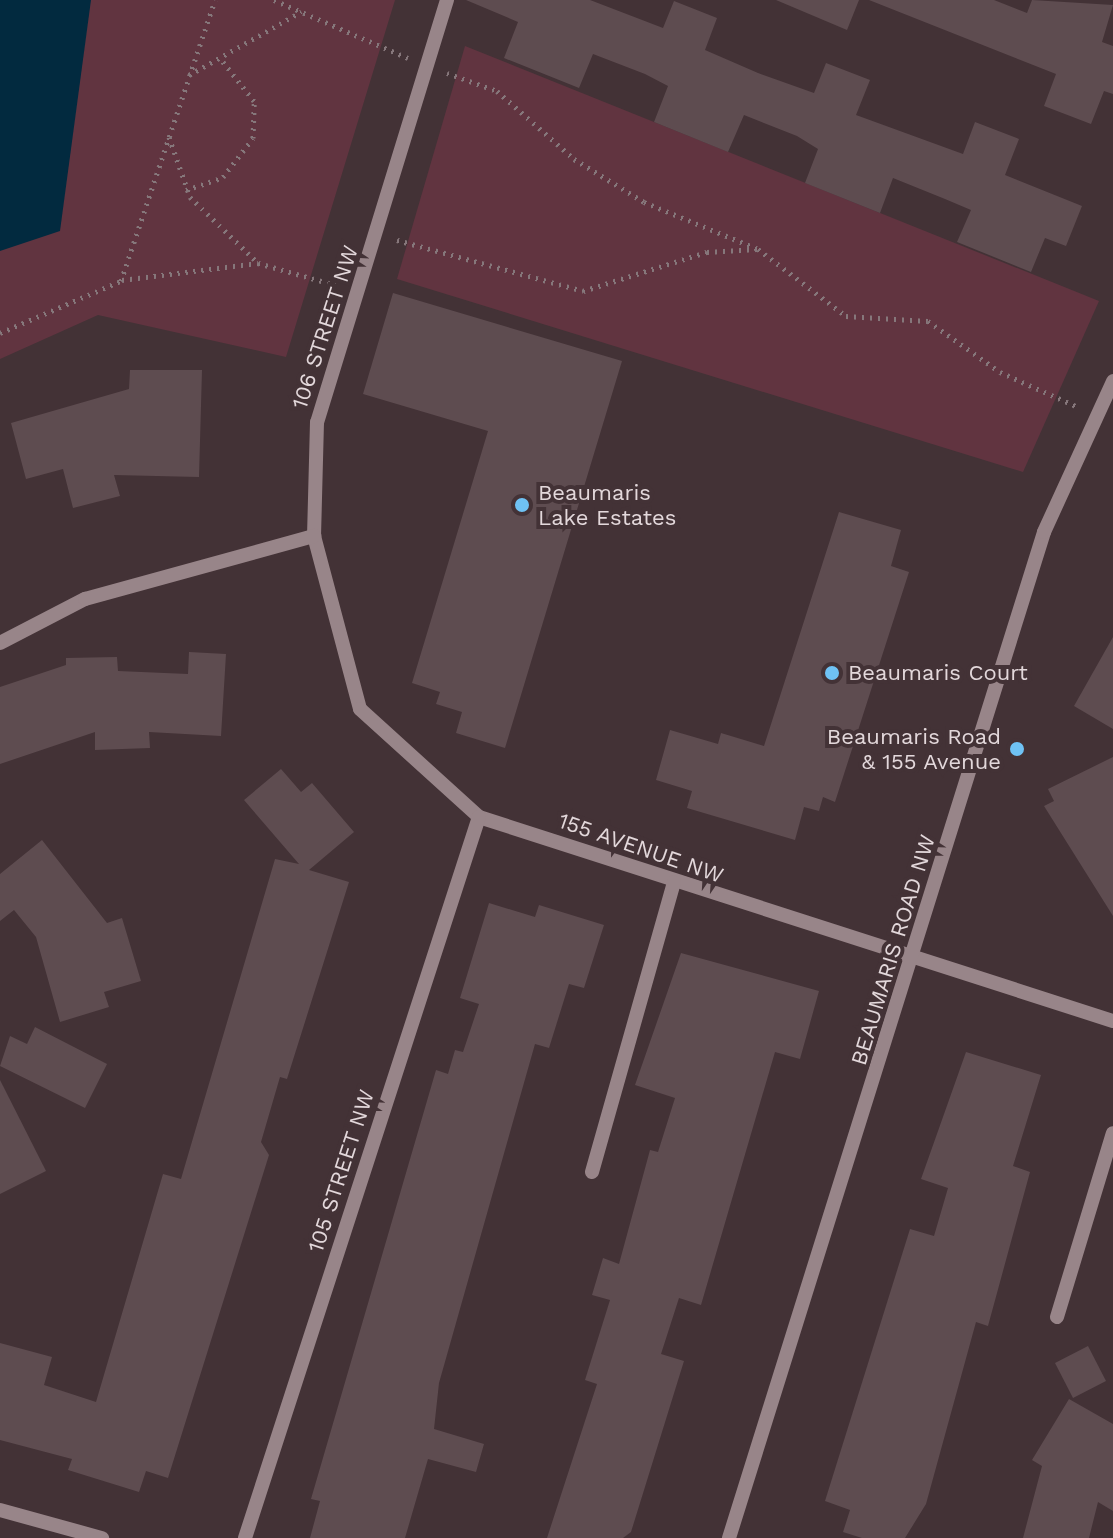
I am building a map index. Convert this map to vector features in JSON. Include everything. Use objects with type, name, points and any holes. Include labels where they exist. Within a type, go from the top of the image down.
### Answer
[{"type":"street","name":"106 STREET NW","points":[[314,536],[317,422],[447,0]]},
{"type":"street","name":"BEAUMARIS ROAD NW","points":[[729,1538],[913,963],[1044,532],[1064,478],[1101,416],[1113,381]]},
{"type":"street","points":[[0,643],[85,599],[314,536]]},
{"type":"street","name":"155 AVENUE NW","points":[[314,536],[360,709],[479,817],[913,963],[1113,1021]]},
{"type":"street","name":"105 STREET NW","points":[[245,1538],[479,817]]},
{"type":"street","points":[[592,1172],[674,882]]},
{"type":"street","points":[[1057,1317],[1113,1133]]},
{"type":"street","points":[[0,1510],[102,1538]]},
{"type":"path","points":[[121,281],[215,0]]},
{"type":"path","points":[[274,0],[426,66],[497,91],[574,159],[644,202],[758,249],[846,316],[928,321],[1011,378],[1101,416]]},
{"type":"path","points":[[189,75],[302,12]]},
{"type":"path","points":[[186,190],[234,169],[253,138],[254,101],[220,58]]},
{"type":"path","points":[[168,136],[186,190],[227,240],[258,263],[359,291]]},
{"type":"path","points":[[377,234],[583,291],[707,252],[758,249]]},
{"type":"path","points":[[0,333],[121,281],[258,263]]},
{"type":"shaded area","points":[[0,0],[395,0],[286,357],[98,315],[0,359]]},
{"type":"shaded area","points":[[465,46],[1099,301],[1023,472],[397,279]]},
{"type":"water","points":[[0,0],[91,0],[60,231],[0,251]]},
{"type":"building","points":[[466,0],[590,0],[663,28],[674,1],[717,18],[705,50],[758,73],[814,93],[826,63],[870,80],[856,115],[963,154],[975,122],[1019,139],[1005,175],[1082,206],[1066,246],[1045,238],[1031,272],[957,242],[971,210],[893,178],[880,213],[805,183],[818,149],[797,136],[744,115],[728,152],[654,122],[668,86],[645,74],[593,54],[579,88],[504,58],[518,22]]},
{"type":"building","points":[[776,0],[859,0],[847,30]]},
{"type":"building","points":[[869,0],[994,0],[1027,13],[1032,0],[1113,5],[1102,42],[1113,46],[1113,94],[1104,91],[1091,124],[1044,106],[1056,74]]},
{"type":"building","name":"Beaumaris Lake Estates","points":[[393,293],[622,361],[505,748],[456,733],[462,712],[436,704],[440,692],[412,683],[488,431],[363,394]]},
{"type":"building","points":[[130,370],[202,370],[199,477],[114,475],[120,496],[73,508],[63,469],[26,479],[11,423],[129,389]]},
{"type":"building","name":"Beaumaris Court","points":[[839,512],[901,530],[891,566],[909,572],[835,802],[823,797],[819,811],[804,807],[795,840],[687,808],[692,791],[656,780],[670,730],[718,744],[721,733],[764,746]]},
{"type":"building","points":[[1113,637],[1113,729],[1074,706]]},
{"type":"building","points":[[189,652],[226,654],[221,736],[149,732],[150,748],[95,750],[95,732],[0,764],[0,687],[66,665],[66,658],[117,657],[118,671],[188,674]]},
{"type":"building","points":[[1113,757],[1113,916],[1044,806],[1054,801],[1048,789]]},
{"type":"building","points":[[281,769],[301,792],[312,783],[354,832],[309,870],[349,882],[287,1079],[280,1077],[261,1142],[269,1155],[168,1478],[146,1471],[139,1492],[68,1470],[72,1459],[0,1440],[0,1343],[52,1357],[44,1385],[96,1402],[163,1174],[181,1179],[275,859],[299,864],[244,800]]},
{"type":"building","points":[[42,840],[107,923],[122,918],[141,981],[104,992],[109,1007],[60,1022],[36,937],[14,910],[0,921],[0,874]]},
{"type":"building","points":[[489,903],[535,917],[539,905],[604,925],[584,988],[569,984],[549,1048],[535,1044],[439,1383],[434,1429],[484,1444],[476,1472],[428,1459],[405,1538],[310,1538],[320,1501],[311,1499],[436,1070],[448,1074],[455,1050],[463,1052],[479,1004],[460,998]]},
{"type":"building","points":[[681,953],[819,991],[800,1059],[775,1052],[701,1305],[679,1298],[661,1354],[684,1361],[631,1532],[623,1538],[547,1538],[597,1384],[585,1380],[610,1300],[592,1295],[603,1258],[619,1264],[650,1150],[658,1152],[675,1098],[635,1085]]},
{"type":"building","points":[[35,1027],[107,1064],[85,1108],[0,1066],[10,1036],[27,1044]]},
{"type":"building","points":[[966,1052],[1041,1075],[1013,1166],[1030,1172],[988,1326],[976,1322],[926,1504],[905,1538],[862,1538],[843,1532],[850,1510],[825,1501],[910,1229],[934,1236],[948,1188],[921,1179]]},
{"type":"building","points":[[0,1080],[46,1171],[0,1194]]},
{"type":"building","points":[[1088,1346],[1106,1381],[1073,1398],[1055,1363]]},
{"type":"building","points":[[1069,1399],[1113,1424],[1113,1511],[1098,1502],[1089,1538],[1023,1538],[1042,1466],[1032,1460]]},
{"type":"place","name":"Beaumaris Lake Estates","points":[[522,505]]},
{"type":"place","name":"Beaumaris Court","points":[[832,673]]},
{"type":"place","name":"Beaumaris Road & 155 Avenue","points":[[1017,749]]}]
